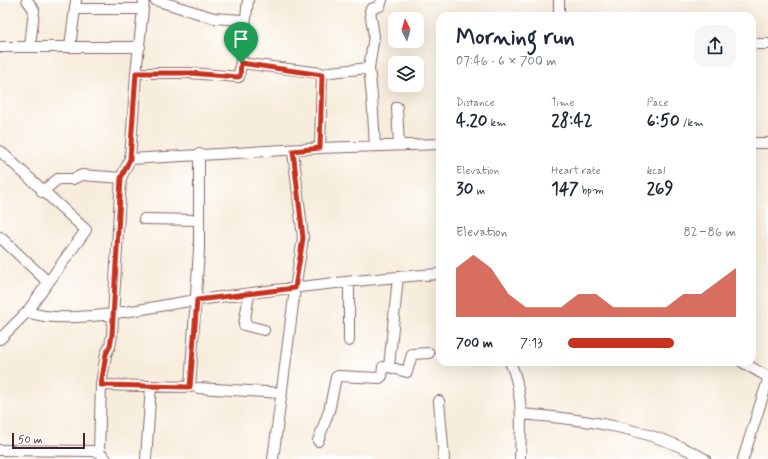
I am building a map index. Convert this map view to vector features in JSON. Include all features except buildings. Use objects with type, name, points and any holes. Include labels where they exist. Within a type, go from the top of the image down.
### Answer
[{"type":"street","points":[[27,0],[34,10],[30,47]]},
{"type":"street","points":[[155,0],[214,18],[242,20]]},
{"type":"street","points":[[136,73],[190,73],[240,76],[248,0]]},
{"type":"street","points":[[375,146],[369,68],[374,36],[370,11],[371,9],[380,6],[382,0]]},
{"type":"street","points":[[559,0],[559,12]]},
{"type":"street","points":[[0,450],[41,455],[79,450],[103,457],[101,385],[106,354],[110,346],[114,312],[121,178],[130,159],[136,73],[144,5],[76,5],[70,47]]},
{"type":"street","points":[[756,44],[768,44]]},
{"type":"street","points":[[0,47],[140,47]]},
{"type":"street","points":[[241,63],[322,75],[330,72],[369,68]]},
{"type":"street","points":[[320,148],[322,75]]},
{"type":"street","points":[[398,107],[399,145]]},
{"type":"street","points":[[756,143],[768,143]]},
{"type":"street","points":[[130,159],[199,154],[293,151],[320,148],[436,144]]},
{"type":"street","points":[[0,151],[42,192],[86,230],[27,312],[0,339]]},
{"type":"street","points":[[273,459],[295,288],[303,238],[293,151]]},
{"type":"street","points":[[101,385],[190,387],[197,300],[199,154]]},
{"type":"street","points":[[42,192],[58,179],[73,179],[82,175],[121,178]]},
{"type":"street","points":[[144,219],[199,220]]},
{"type":"street","points":[[0,237],[48,282]]},
{"type":"street","points":[[27,312],[45,317],[68,318],[295,288],[436,274]]},
{"type":"street","points":[[389,368],[398,277]]},
{"type":"street","points":[[349,282],[350,341]]},
{"type":"street","points":[[249,294],[244,325],[264,330]]},
{"type":"street","points":[[318,440],[330,411],[334,381],[338,376],[380,378],[382,376],[383,367],[407,372],[412,354],[429,353]]},
{"type":"street","points":[[512,366],[518,383],[522,414],[520,459]]},
{"type":"street","points":[[743,459],[768,379],[748,366]]},
{"type":"street","points":[[146,459],[151,386]]},
{"type":"street","points":[[198,388],[282,393]]},
{"type":"street","points":[[439,401],[444,459]]},
{"type":"street","points":[[522,414],[565,418],[619,428],[661,439],[705,459]]},
{"type":"route","points":[[241,63],[321,73],[323,78],[320,148],[293,151],[303,230],[301,258],[295,288],[197,300],[190,387],[101,385],[106,354],[110,346],[112,335],[121,178],[130,159],[136,73],[166,72],[239,77],[241,63]]}]
